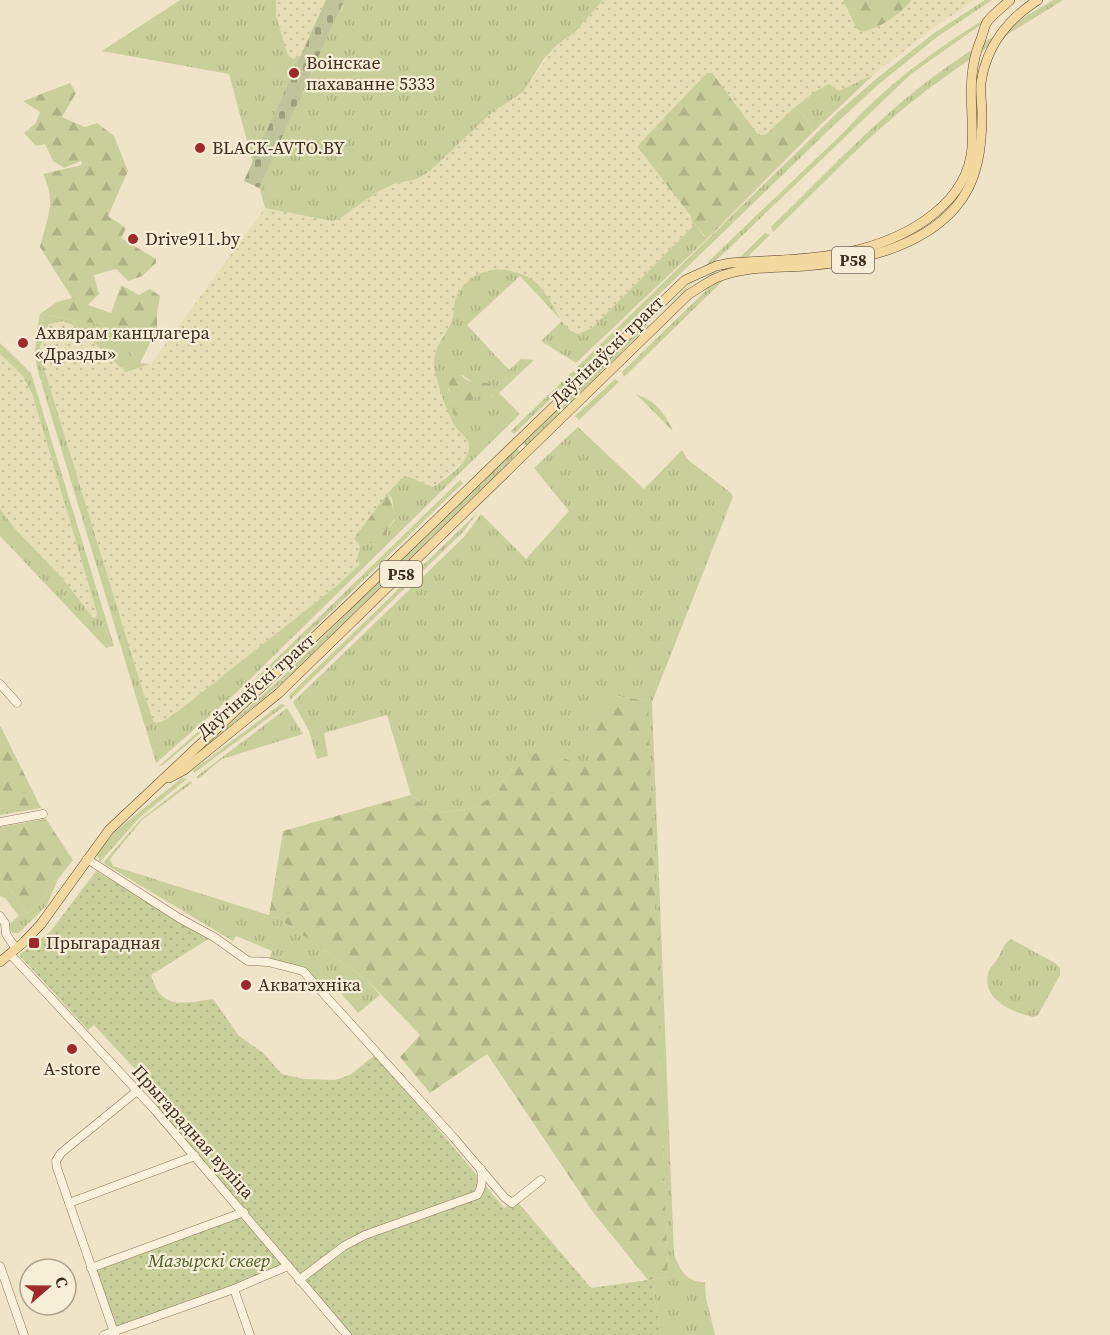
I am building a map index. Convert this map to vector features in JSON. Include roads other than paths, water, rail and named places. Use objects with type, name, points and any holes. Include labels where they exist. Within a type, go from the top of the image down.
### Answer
[{"type":"main road","name":"Даўгінаўскі тракт","points":[[0,962],[41,924],[109,830],[346,607],[685,280],[716,266],[730,263],[829,255],[863,248],[925,221],[949,201],[965,174],[972,150],[970,81],[976,50],[987,22],[1010,0]]},
{"type":"main road","name":"Даўгінаўскі тракт","points":[[162,781],[184,770],[279,693],[689,294],[716,278],[737,272],[831,264],[866,257],[914,239],[932,228],[954,209],[975,175],[981,154],[981,83],[988,53],[1005,26],[1038,0]]},
{"type":"main road","points":[[646,316],[656,325]]},
{"type":"street","points":[[0,684],[17,703]]},
{"type":"street","points":[[0,822],[43,814]]},
{"type":"street","points":[[87,859],[179,918],[214,937],[248,961],[268,962],[303,970],[505,1198],[512,1203],[541,1180]]},
{"type":"street","name":"Прыгарадная вуліца","points":[[0,916],[5,923],[6,934],[13,951],[244,1212],[347,1335]]},
{"type":"street","points":[[114,1333],[56,1161],[61,1153],[137,1091]]},
{"type":"street","points":[[69,1203],[195,1156]]},
{"type":"street","points":[[299,1280],[344,1246],[365,1235],[477,1195],[481,1190],[481,1169]]},
{"type":"street","points":[[92,1268],[244,1212]]},
{"type":"street","points":[[0,1266],[24,1335]]},
{"type":"street","points":[[104,1335],[234,1289],[288,1266]]},
{"type":"street","points":[[234,1289],[250,1335]]},
{"type":"place","name":"Воінскае пахаванне 5333","points":[[294,73]]},
{"type":"place","name":"BLACK-AVTO.BY","points":[[200,148]]},
{"type":"place","name":"Drive911.by","points":[[133,239]]},
{"type":"place","name":"Ахвярам канцлагера «Дразды»","points":[[23,343]]},
{"type":"place","name":"Прыгарадная","points":[[34,943]]},
{"type":"place","name":"Акватэхніка","points":[[246,985]]},
{"type":"place","name":"А-store","points":[[72,1049]]},
{"type":"park label","name":"Мазырскі сквер","points":[[209,1261]]}]
